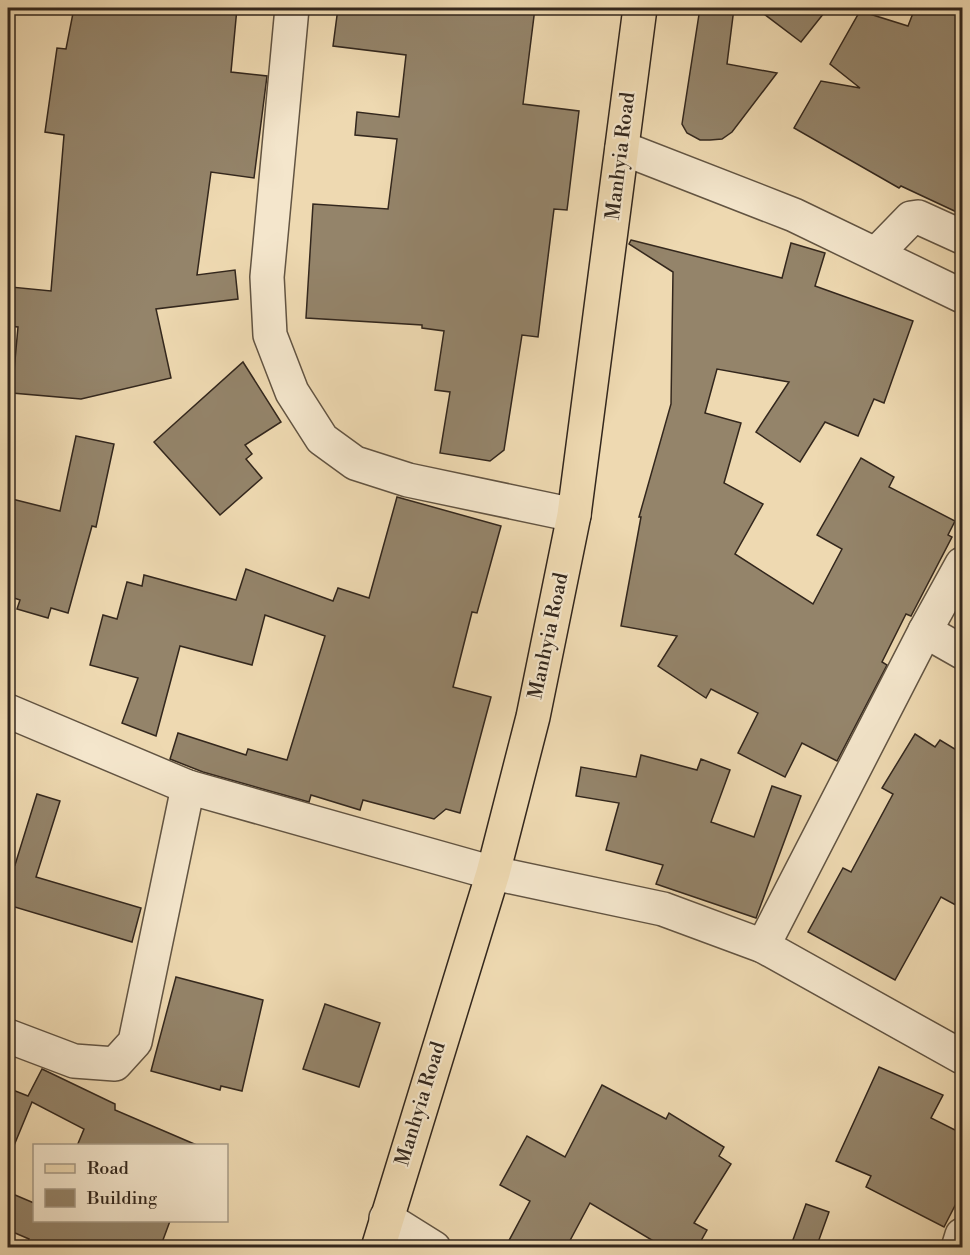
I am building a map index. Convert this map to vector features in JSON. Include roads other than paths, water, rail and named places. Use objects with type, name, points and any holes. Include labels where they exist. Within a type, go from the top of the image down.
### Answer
[{"type":"main road","name":"Manhyia Road","points":[[382,1233],[493,873],[533,717],[574,515],[640,8]]},
{"type":"street","points":[[292,8],[267,277],[270,335],[292,392],[322,439],[355,463],[408,480],[574,515]]},
{"type":"street","points":[[622,148],[794,214],[963,296]]},
{"type":"street","points":[[876,254],[911,218],[918,217],[963,237]]},
{"type":"street","points":[[763,946],[963,564]]},
{"type":"street","points":[[926,631],[963,652]]},
{"type":"street","points":[[8,711],[188,787],[493,873],[663,909],[763,946],[963,1057]]},
{"type":"street","points":[[8,1036],[74,1060],[115,1065],[135,1042],[188,787]]},
{"type":"street","points":[[382,1233],[434,1248]]},
{"type":"street","points":[[957,1248],[963,1235]]}]
